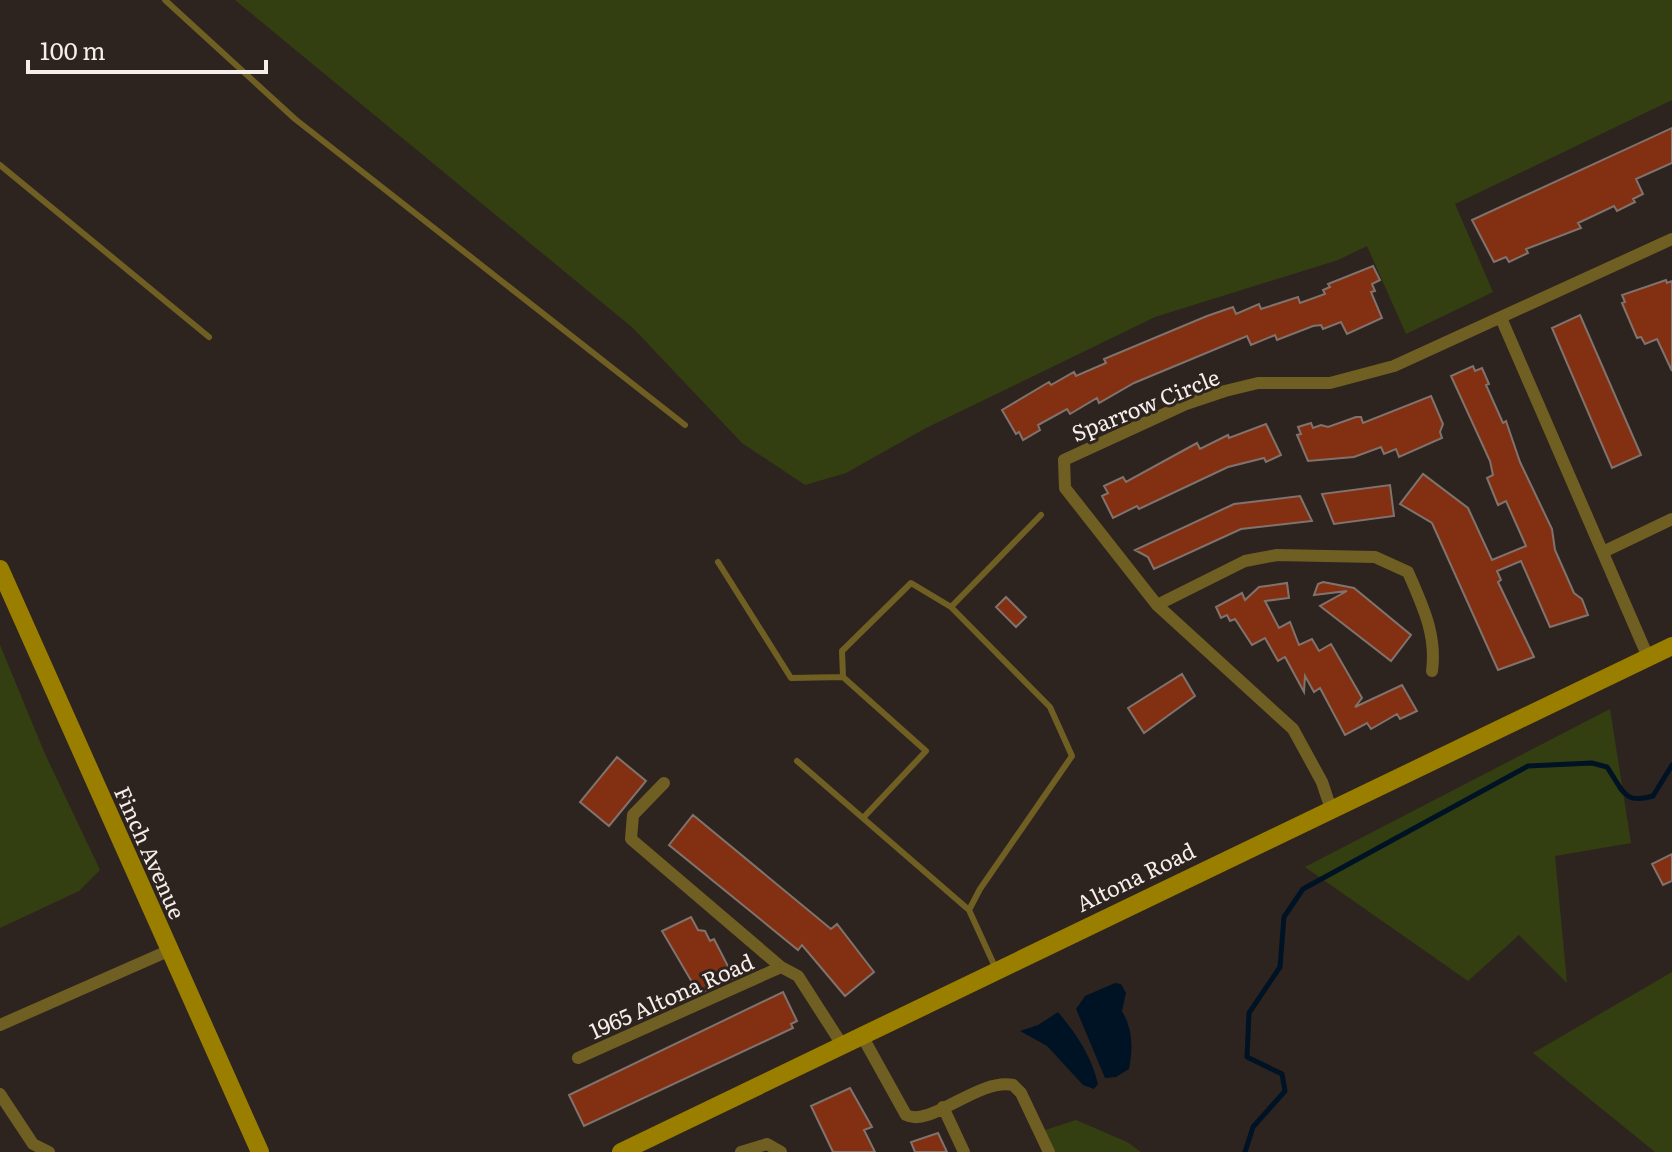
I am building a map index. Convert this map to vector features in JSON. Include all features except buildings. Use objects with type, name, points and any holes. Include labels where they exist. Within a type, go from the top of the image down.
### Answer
[{"type":"main road","name":"Finch Avenue","points":[[0,569],[260,1152]]},
{"type":"main road","name":"Altona Road","points":[[621,1152],[841,1043],[1672,646]]},
{"type":"street","points":[[1648,657],[1501,318],[1672,239]]},
{"type":"street","name":"Sparrow Circle","points":[[1331,809],[1322,782],[1293,729],[1157,605],[1065,488],[1064,460],[1186,404],[1225,391],[1258,383],[1330,383],[1363,376],[1394,366],[1501,318]]},
{"type":"street","points":[[1603,552],[1672,519]]},
{"type":"street","points":[[1157,605],[1245,561],[1277,555],[1375,557],[1408,572],[1426,614],[1435,647],[1432,671]]},
{"type":"street","name":"1965 Altona Road","points":[[664,783],[633,815],[631,839],[781,967],[798,976],[841,1043]]},
{"type":"street","points":[[0,1025],[168,951]]},
{"type":"street","name":"1965 Altona Road","points":[[578,1058],[781,967]]},
{"type":"street","points":[[861,1034],[906,1115],[920,1118],[988,1085],[1013,1085],[1021,1093],[1049,1152]]},
{"type":"street","points":[[0,1094],[33,1144],[49,1152]]},
{"type":"street","points":[[943,1107],[964,1152]]},
{"type":"street","points":[[741,1152],[767,1144],[781,1152]]},
{"type":"lane","points":[[165,0],[295,119],[685,425]]},
{"type":"lane","points":[[0,165],[209,337]]},
{"type":"lane","points":[[951,607],[1041,515]]},
{"type":"lane","points":[[718,562],[791,678],[843,677],[926,751],[863,818]]},
{"type":"lane","points":[[843,677],[842,651],[911,583],[951,607],[1050,707],[1072,756],[980,889],[969,910]]},
{"type":"lane","points":[[797,761],[969,910],[996,969]]},
{"type":"green space","points":[[235,0],[1672,0],[1672,100],[1455,204],[1493,292],[1406,334],[1367,246],[1338,260],[1155,317],[926,428],[846,473],[805,485],[742,443],[633,328]]},
{"type":"green space","points":[[0,645],[45,754],[100,870],[79,891],[0,928]]},
{"type":"green space","points":[[1610,709],[1631,843],[1555,856],[1567,983],[1519,935],[1468,981],[1305,867]]},
{"type":"green space","points":[[1672,972],[1672,1152],[1655,1152],[1533,1053]]},
{"type":"green space","points":[[1076,1120],[1127,1142],[1141,1152],[1055,1152],[1045,1130]]},
{"type":"water","points":[[1115,983],[1121,984],[1126,993],[1122,1011],[1130,1032],[1131,1054],[1129,1069],[1116,1077],[1105,1078],[1076,1009],[1085,996]]},
{"type":"water","points":[[1058,1012],[1087,1055],[1098,1084],[1094,1089],[1083,1085],[1047,1046],[1020,1031],[1038,1025]]},
{"type":"waterway","points":[[1245,1152],[1253,1127],[1285,1091],[1282,1074],[1247,1057],[1249,1013],[1280,967],[1284,917],[1303,889],[1528,766],[1592,763],[1607,767],[1625,794],[1643,798],[1653,796],[1672,765]]}]
